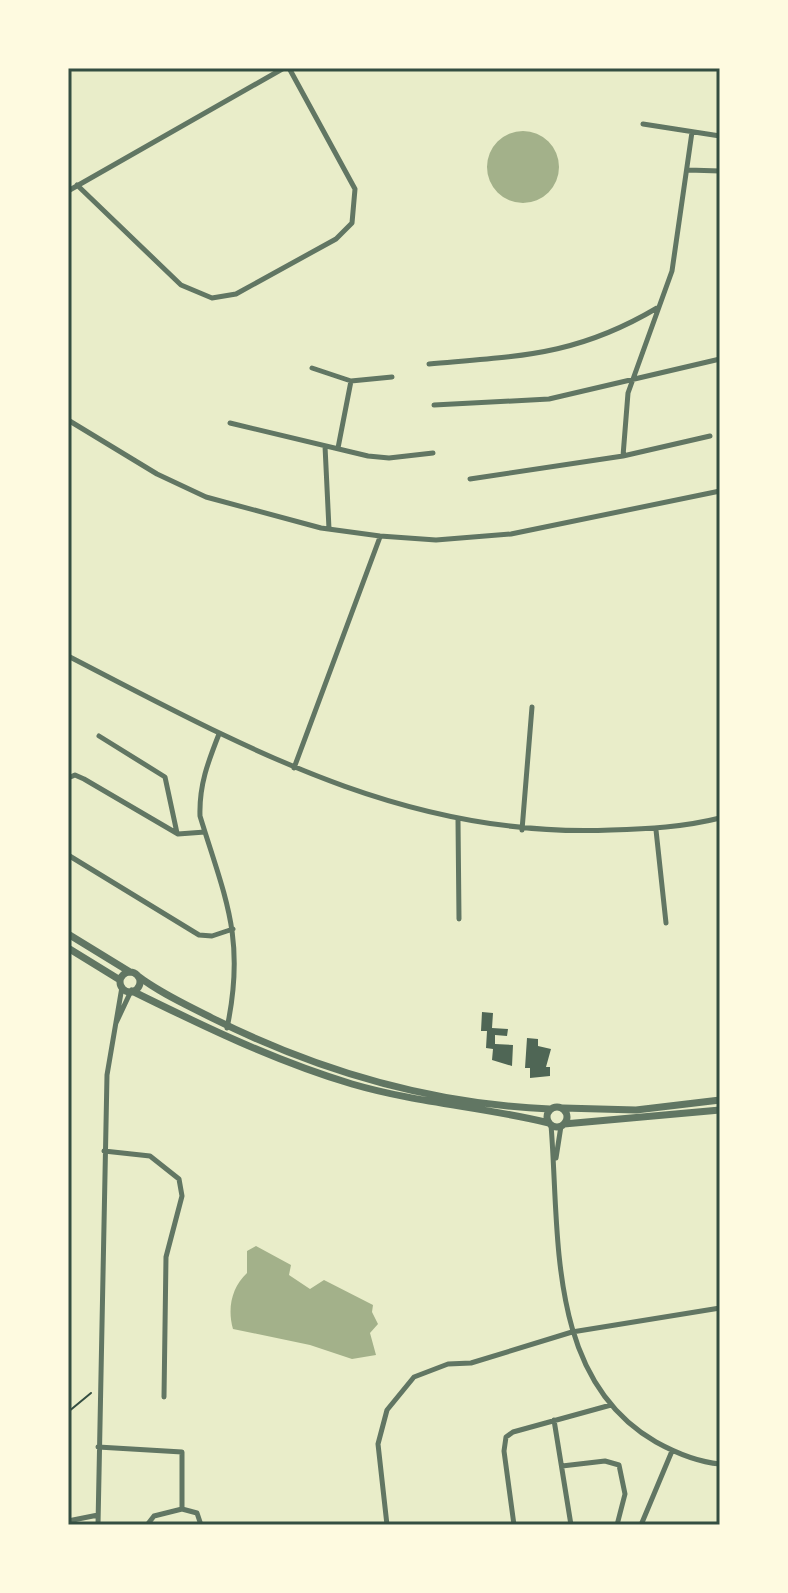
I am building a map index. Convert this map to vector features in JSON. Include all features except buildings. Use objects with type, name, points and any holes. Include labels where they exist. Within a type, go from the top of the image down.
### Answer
[{"type":"street","points":[[68,191],[77,185],[287,68],[355,189],[352,223],[324,246],[236,294],[212,298],[201,296],[181,285],[77,185]]},
{"type":"street","points":[[643,124],[720,136]]},
{"type":"street","points":[[623,456],[625,404],[672,271],[692,132]]},
{"type":"street","points":[[688,170],[720,171]]},
{"type":"street","points":[[429,364],[545,354],[597,337],[657,308]]},
{"type":"street","points":[[434,405],[549,399],[720,359]]},
{"type":"street","points":[[312,368],[351,381],[392,377]]},
{"type":"street","points":[[338,448],[351,381]]},
{"type":"street","points":[[68,420],[184,488],[329,529],[380,536],[436,540],[511,534],[720,491]]},
{"type":"street","points":[[230,423],[389,458],[433,453]]},
{"type":"street","points":[[470,479],[623,456],[710,436]]},
{"type":"street","points":[[325,446],[329,529]]},
{"type":"street","points":[[294,768],[380,536]]},
{"type":"street","points":[[68,656],[219,734],[294,768],[386,801],[458,820],[522,830],[656,830],[720,818]]},
{"type":"street","points":[[522,830],[532,707]]},
{"type":"street","points":[[219,734],[200,785],[200,816],[228,899],[233,929],[232,994],[224,1036]]},
{"type":"street","points":[[99,736],[165,777],[178,834]]},
{"type":"street","points":[[68,778],[75,775],[84,779],[178,834],[205,832]]},
{"type":"street","points":[[458,820],[459,919]]},
{"type":"street","points":[[656,830],[666,923]]},
{"type":"street","points":[[68,855],[199,935],[212,936],[233,929]]},
{"type":"street","points":[[68,934],[227,1026],[293,1056],[405,1090],[497,1105],[550,1109],[636,1110],[720,1100]]},
{"type":"street","points":[[68,948],[132,991],[224,1036],[351,1084],[434,1104],[563,1125],[720,1110]]},
{"type":"street","points":[[98,1525],[107,1075],[121,984],[134,974]]},
{"type":"street","points":[[115,1024],[132,991],[139,985],[134,974]]},
{"type":"street","points":[[555,1167],[567,1116],[563,1108]]},
{"type":"street","points":[[550,1109],[547,1116],[555,1167],[556,1239],[572,1332],[593,1377],[611,1405],[632,1428],[672,1451],[720,1464]]},
{"type":"street","points":[[104,1151],[150,1156],[179,1179],[182,1196],[166,1257],[164,1397]]},
{"type":"street","points":[[387,1525],[378,1460],[383,1420],[392,1401],[414,1377],[448,1364],[471,1363],[572,1332],[720,1308]]},
{"type":"street","points":[[514,1525],[504,1451],[506,1437],[611,1405]]},
{"type":"street","points":[[554,1420],[571,1525]]},
{"type":"street","points":[[98,1447],[182,1452],[182,1509]]},
{"type":"street","points":[[641,1525],[672,1451]]},
{"type":"street","points":[[562,1466],[605,1461],[619,1465],[625,1494],[617,1525]]},
{"type":"street","points":[[147,1525],[154,1516],[182,1509],[197,1513],[201,1525]]},
{"type":"street","points":[[68,1521],[98,1515]]},
{"type":"path","points":[[68,1412],[81,1398],[100,1388]]},
{"type":"shaded area","points":[[530,131],[549,141],[557,153],[557,181],[549,193],[537,201],[516,203],[497,193],[489,181],[487,160],[497,141],[509,133]]},
{"type":"shaded area","points":[[256,1246],[291,1265],[289,1275],[310,1289],[324,1280],[373,1305],[372,1312],[378,1324],[370,1333],[376,1355],[352,1359],[310,1345],[233,1329],[232,1298],[247,1273],[247,1251]]}]
